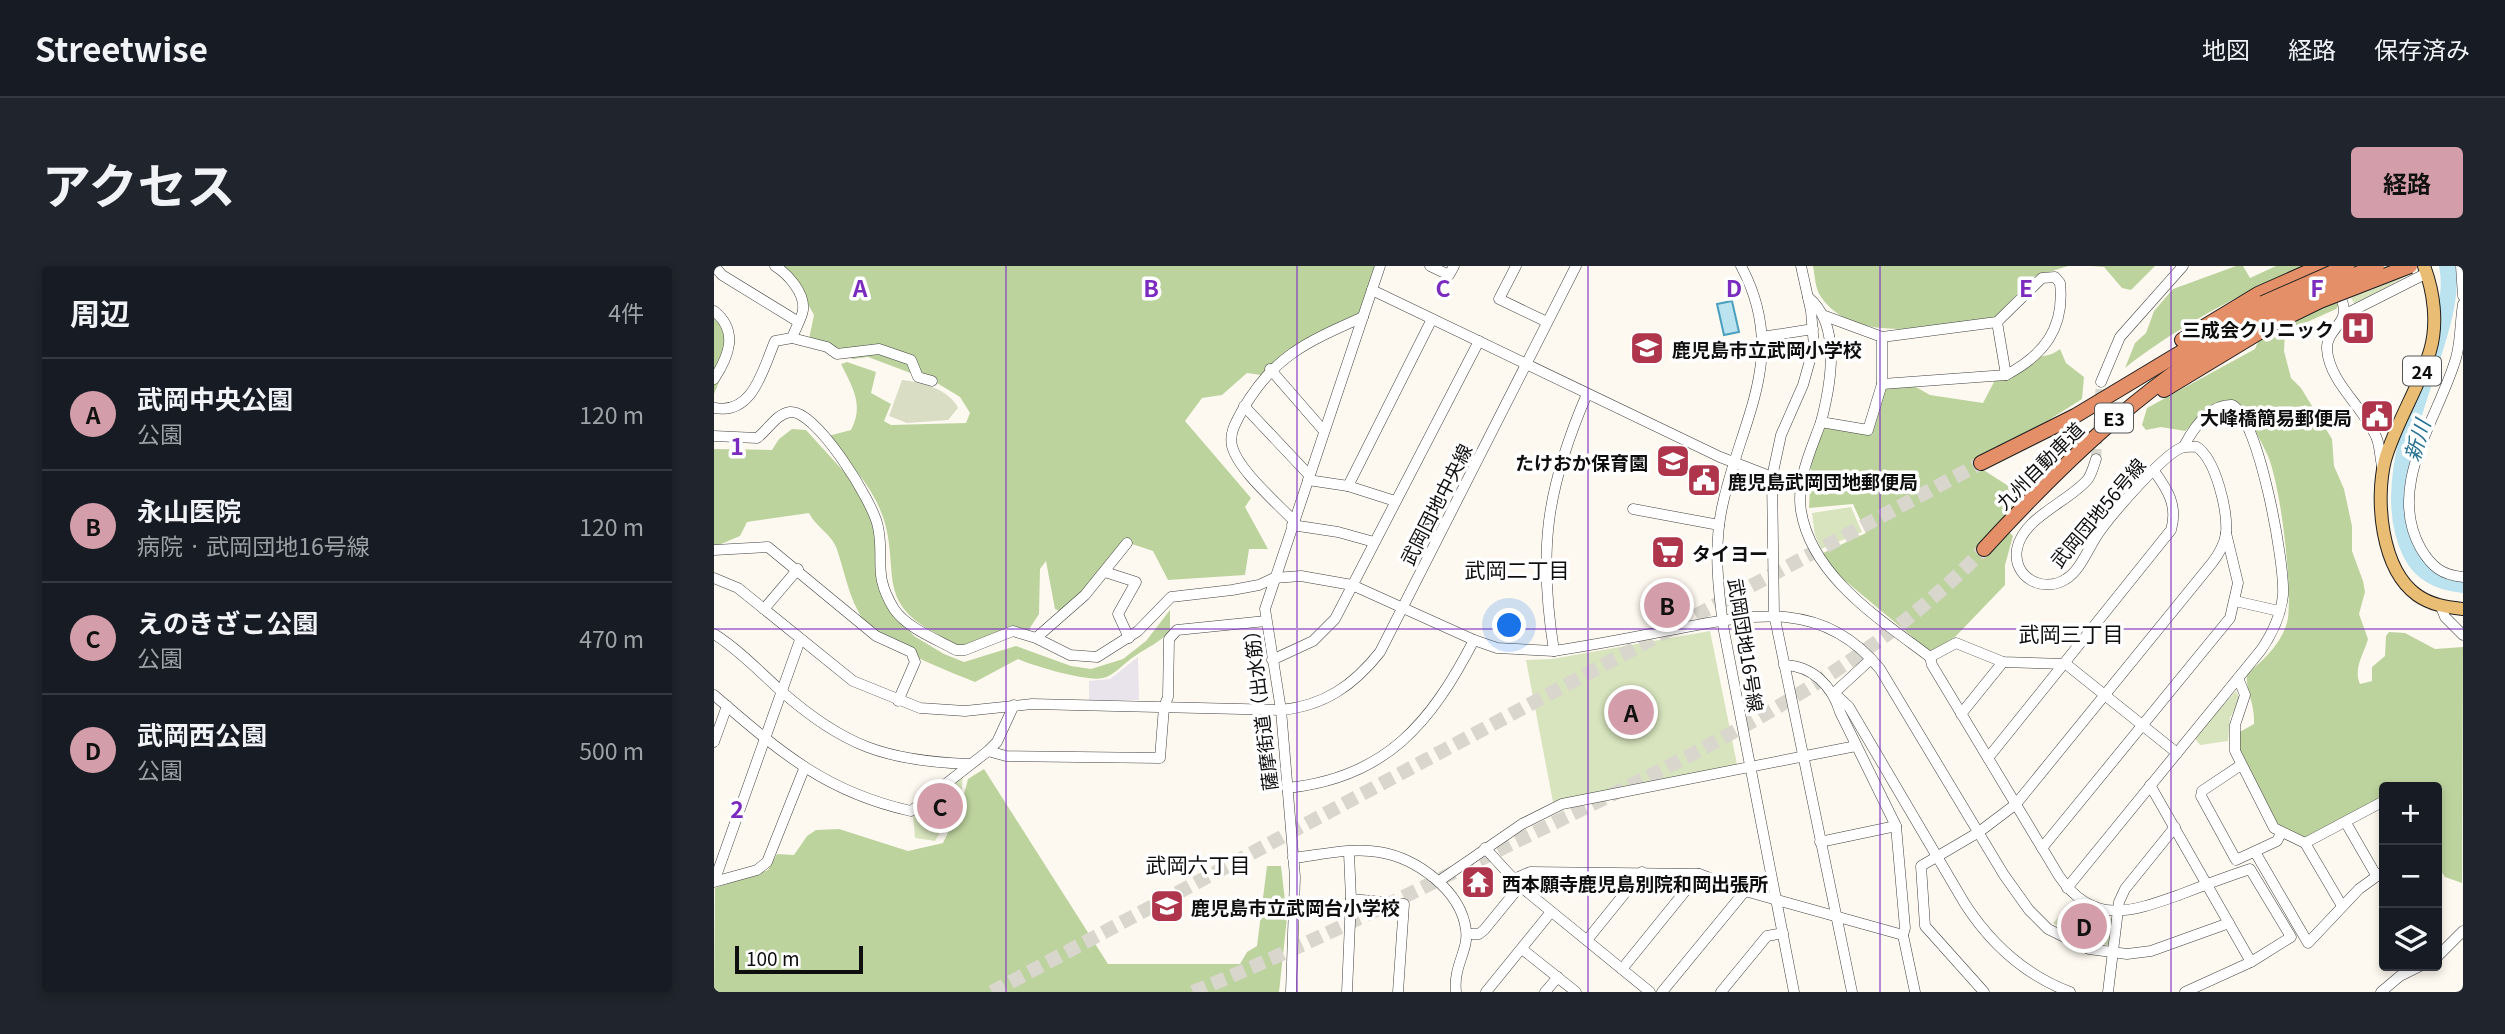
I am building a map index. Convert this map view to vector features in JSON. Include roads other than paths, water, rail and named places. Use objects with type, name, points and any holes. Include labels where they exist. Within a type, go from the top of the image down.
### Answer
[{"type":"highway","points":[[2265,309],[2322,266]]},
{"type":"highway","name":"九州自動車道","points":[[1980,463],[2075,415],[2347,266]]},
{"type":"highway","name":"九州自動車道","points":[[1984,549],[2080,448],[2142,395],[2265,309],[2377,266]]},
{"type":"highway","points":[[2265,309],[2320,301],[2410,266]]},
{"type":"main road","name":"24","points":[[2426,270],[2433,309],[2430,351],[2390,445],[2383,472],[2382,511],[2395,568],[2416,594],[2441,607],[2463,608]]},
{"type":"street","points":[[714,266],[723,275],[797,321]]},
{"type":"street","points":[[775,266],[795,285],[802,303],[803,312],[792,338]]},
{"type":"street","name":"薩摩街道（出水筋）","points":[[1291,992],[1296,933],[1293,858],[1281,710],[1266,621],[1267,598],[1380,266]]},
{"type":"street","points":[[1430,266],[1449,275],[1454,266]]},
{"type":"street","points":[[1516,266],[1499,299],[1548,322]]},
{"type":"street","name":"武岡団地中央線","points":[[714,578],[738,588],[853,681],[920,708],[965,711],[1014,705],[1281,710],[1325,699],[1353,682],[1380,652],[1576,266]]},
{"type":"street","name":"武岡団地16号線","points":[[1741,266],[1754,295],[1762,337],[1759,387],[1734,463],[1720,526],[1717,564],[1722,620],[1794,992]]},
{"type":"street","points":[[1801,266],[1814,346],[1808,371],[1781,435],[1772,477],[1774,614],[1801,756],[1852,992]]},
{"type":"street","points":[[2101,382],[2120,337],[2183,266]]},
{"type":"street","points":[[2461,266],[2463,296]]},
{"type":"street","points":[[2344,315],[2426,270]]},
{"type":"street","points":[[1808,296],[1825,316],[1882,337],[1997,322],[2042,278],[2055,276],[2060,283],[2054,334],[2049,343],[2006,374],[1882,384]]},
{"type":"street","points":[[1372,290],[1734,463],[1772,477]]},
{"type":"street","points":[[2342,301],[2342,323],[2330,336],[2327,348],[2342,383],[2377,439],[2383,472]]},
{"type":"street","points":[[2463,304],[2456,358],[2421,443],[2410,502],[2412,527],[2428,561],[2436,569],[2463,577]]},
{"type":"street","points":[[714,311],[724,320],[730,338],[728,354],[714,379]]},
{"type":"street","points":[[1825,316],[1830,366],[1821,422],[1804,468],[1801,510],[1812,544],[1825,566],[1842,584],[1930,657],[1961,714],[2067,888],[2088,904],[2117,912],[2138,910],[2250,869],[2291,937],[2251,962],[2185,992]]},
{"type":"street","points":[[1363,317],[1281,360],[1270,369],[1253,389],[1231,437],[1236,456],[1293,523],[1374,542]]},
{"type":"street","points":[[1348,486],[1432,319]]},
{"type":"street","points":[[1997,322],[2006,374]]},
{"type":"street","points":[[1762,337],[1813,329]]},
{"type":"street","points":[[1821,422],[1868,430],[1882,384],[1882,337]]},
{"type":"street","points":[[715,408],[728,410],[746,402],[775,341],[792,338],[827,347],[837,354],[879,349],[911,360],[918,377],[932,382]]},
{"type":"street","points":[[1272,660],[1300,650],[1325,631],[1352,585],[1479,341]]},
{"type":"street","points":[[1270,369],[1324,431]]},
{"type":"street","points":[[1554,652],[1545,592],[1545,533],[1562,460],[1587,394]]},
{"type":"street","name":"武岡団地56号線","points":[[2096,459],[2089,477],[2028,529],[2019,541],[2017,561],[2023,575],[2033,583],[2055,584],[2068,579],[2100,531],[2154,471],[2173,452],[2184,446],[2192,431],[2220,407],[2232,405],[2246,417],[2271,503],[2283,585],[2279,611]]},
{"type":"street","points":[[1244,406],[1308,477],[1395,501]]},
{"type":"street","points":[[714,436],[757,438],[783,415],[794,412],[802,414],[832,447],[866,494],[879,528],[879,576],[897,612],[907,622],[956,649],[965,650],[1013,631],[1036,638],[1070,656],[1091,658],[1104,654],[1129,638],[1171,597],[1259,585],[1274,579],[1312,577],[1352,585],[1404,606],[1474,640],[1521,651],[1554,652],[1722,620],[1774,614],[1800,618],[1836,632],[1871,659],[2017,895],[2039,920],[2074,944],[2113,953],[2151,951],[2229,923]]},
{"type":"street","points":[[2042,848],[2230,618],[2238,574],[2211,461],[2197,447],[2184,446]]},
{"type":"street","points":[[1988,758],[2171,530],[2174,521],[2171,496],[2154,471]]},
{"type":"street","points":[[1633,509],[1720,526]]},
{"type":"street","points":[[1984,992],[1925,926],[1921,866],[1979,832],[2016,804],[2212,564],[2223,546],[2226,532]]},
{"type":"street","points":[[1036,638],[1085,595],[1127,543]]},
{"type":"street","points":[[714,550],[768,547],[799,569],[876,636],[911,652],[915,662],[898,701]]},
{"type":"street","points":[[764,609],[799,569]]},
{"type":"street","points":[[1105,572],[1136,582],[1118,614],[1129,638]]},
{"type":"street","points":[[2067,888],[2267,641],[2279,611],[2235,601]]},
{"type":"street","points":[[2441,607],[2452,627],[2463,635]]},
{"type":"street","points":[[988,751],[1006,756],[1155,759],[1162,753],[1164,707],[1168,697],[1169,639],[1177,630],[1266,621]]},
{"type":"street","points":[[714,635],[840,736],[872,750],[917,762],[969,764]]},
{"type":"street","points":[[800,640],[714,882],[757,870],[767,862],[804,769]]},
{"type":"street","points":[[1287,788],[1339,778],[1402,743],[1419,728],[1451,685],[1474,640]]},
{"type":"street","points":[[1930,657],[1956,643],[2003,662],[2066,664],[2177,753]]},
{"type":"street","points":[[1833,693],[1871,659]]},
{"type":"street","points":[[1961,714],[2003,662]]},
{"type":"street","points":[[1784,665],[1794,666],[1817,676],[1849,707],[1974,918],[2003,951],[2034,974],[2070,992]]},
{"type":"street","points":[[2238,678],[2245,695],[2233,739],[2241,765],[2274,828],[2305,843],[2342,906]]},
{"type":"street","points":[[1833,693],[1896,826],[1905,928],[1903,935],[1915,992]]},
{"type":"street","points":[[714,695],[804,769],[853,795],[911,811],[997,742],[1014,705]]},
{"type":"street","points":[[714,742],[727,706]]},
{"type":"street","points":[[1439,881],[1538,814],[1562,804],[1856,746]]},
{"type":"street","points":[[2241,765],[2202,791],[2200,796],[2236,860],[2277,841],[2281,833]]},
{"type":"street","points":[[2150,785],[2251,962]]},
{"type":"street","points":[[2305,843],[2379,804]]},
{"type":"street","points":[[2346,822],[2379,872]]},
{"type":"street","points":[[1820,842],[1896,826]]},
{"type":"street","points":[[2108,992],[2117,912],[2125,889],[2175,827]]},
{"type":"street","points":[[1485,848],[1517,882],[1551,912],[1650,992]]},
{"type":"street","points":[[2255,852],[2308,943],[2342,906],[2379,874]]},
{"type":"street","points":[[1293,858],[1349,853],[1384,854],[1439,881],[1457,905],[1467,934],[1455,970],[1456,992]]},
{"type":"street","points":[[1347,992],[1351,899],[1349,853]]},
{"type":"street","points":[[1467,934],[1479,934],[1485,930],[1517,882],[1530,872],[1642,872],[1699,874],[1745,891],[1903,935]]},
{"type":"street","points":[[1587,940],[1642,872]]},
{"type":"street","points":[[1622,969],[1699,874]]},
{"type":"street","points":[[1662,992],[1745,891]]},
{"type":"street","points":[[1351,899],[1404,904],[1398,992]]},
{"type":"street","points":[[1486,992],[1551,912]]},
{"type":"street","points":[[2442,952],[2463,931]]},
{"type":"street","points":[[1721,992],[1767,936],[1783,933]]},
{"type":"street","points":[[1522,948],[1576,992]]},
{"type":"street","points":[[2381,992],[2410,971]]},
{"type":"street","points":[[1545,992],[1558,976]]},
{"type":"water","points":[[1732,301],[1739,332],[1724,335],[1717,304]]},
{"type":"waterway","name":"新川","points":[[2447,266],[2448,294],[2442,326],[2407,441],[2400,480],[2400,518],[2411,554],[2420,567],[2440,580],[2463,585]]},
{"type":"tunnel","points":[[2096,459],[2101,382]]},
{"type":"tunnel","points":[[992,992],[1981,463]]},
{"type":"tunnel","points":[[1193,992],[1398,900],[1704,748],[1765,714],[1880,639],[1934,596],[1984,549]]},
{"type":"place","name":"三成会クリニック","points":[[2358,328]]},
{"type":"place","name":"鹿児島市立武岡小学校","points":[[1647,348]]},
{"type":"place","name":"大峰橋簡易郵便局","points":[[2377,416]]},
{"type":"place","name":"たけおか保育園","points":[[1673,461]]},
{"type":"place","name":"鹿児島武岡団地郵便局","points":[[1704,480]]},
{"type":"place","name":"タイヨー","points":[[1668,552]]},
{"type":"place","name":"永山医院","points":[[1667,605]]},
{"type":"place","name":"武岡中央公園","points":[[1631,712]]},
{"type":"place","name":"えのきざこ公園","points":[[940,806]]},
{"type":"place","name":"西本願寺鹿児島別院和岡出張所","points":[[1478,882]]},
{"type":"place","name":"鹿児島市立武岡台小学校","points":[[1167,906]]},
{"type":"place","name":"武岡西公園","points":[[2084,926]]},
{"type":"district","name":"武岡二丁目","points":[[1517,569]]},
{"type":"district","name":"武岡三丁目","points":[[2071,633]]},
{"type":"district","name":"武岡六丁目","points":[[1198,864]]}]
